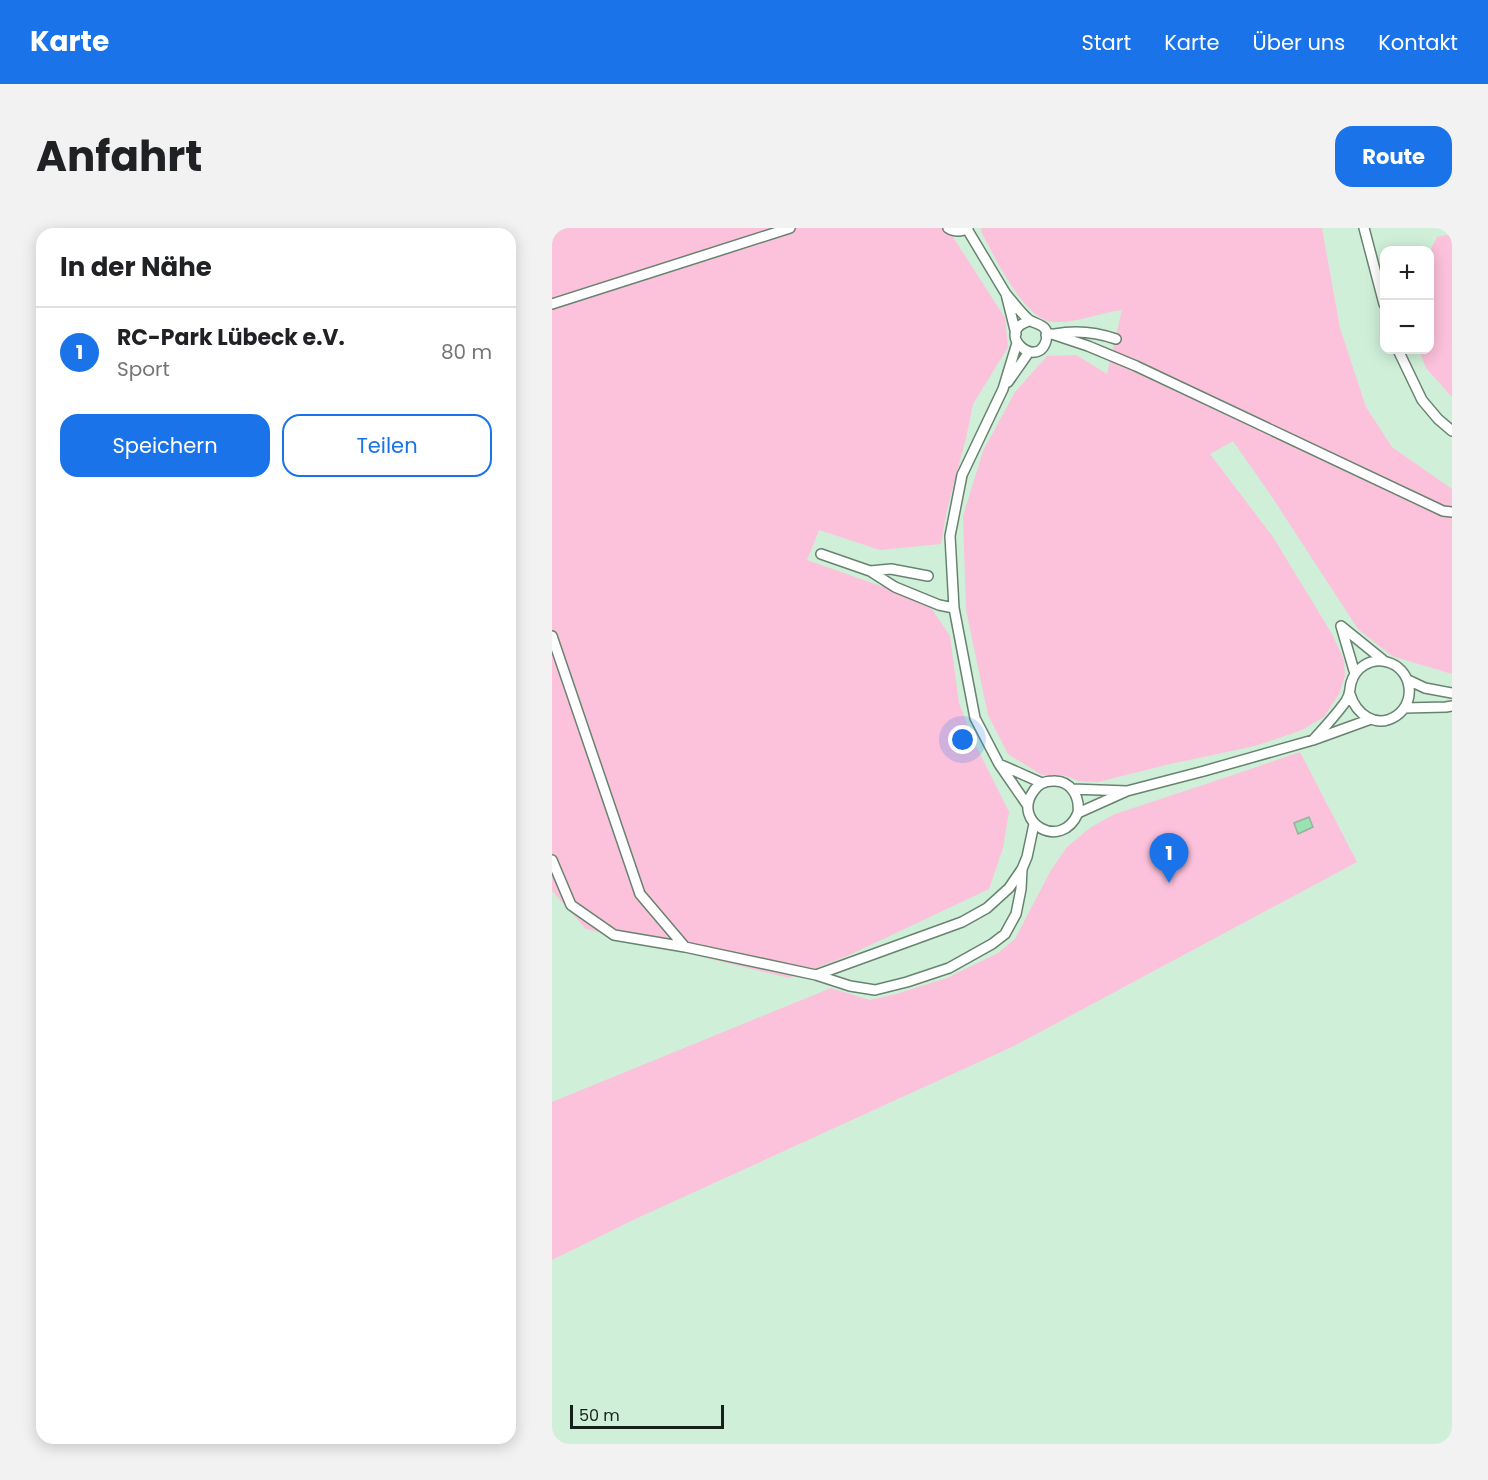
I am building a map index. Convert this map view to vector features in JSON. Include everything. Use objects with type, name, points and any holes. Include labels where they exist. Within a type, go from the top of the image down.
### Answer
[{"type":"lane","points":[[552,304],[790,228]]},
{"type":"lane","points":[[948,228],[959,231],[968,229],[1006,294],[1029,321]]},
{"type":"lane","points":[[1364,228],[1383,300]]},
{"type":"lane","points":[[1006,294],[1017,339],[1022,349],[1034,352],[1042,348],[1049,334]]},
{"type":"lane","points":[[1003,389],[1021,325],[1034,321],[1049,334],[1088,345],[1443,511],[1452,512]]},
{"type":"lane","points":[[1049,334],[1067,332],[1102,334],[1116,339]]},
{"type":"lane","points":[[1028,806],[999,764],[975,718],[954,608],[950,536],[962,475],[1003,389],[1029,352]]},
{"type":"lane","points":[[1400,354],[1422,400],[1452,431]]},
{"type":"lane","points":[[821,554],[870,571],[895,587],[939,605],[954,608]]},
{"type":"lane","points":[[870,571],[891,569],[928,576]]},
{"type":"lane","points":[[1350,694],[1361,714],[1378,720],[1396,716],[1404,708],[1410,695],[1408,680],[1400,668],[1383,660],[1341,626],[1355,674]]},
{"type":"lane","points":[[552,636],[640,894],[685,947]]},
{"type":"lane","points":[[1313,740],[1335,717],[1350,694],[1355,674],[1365,664],[1383,660]]},
{"type":"lane","points":[[1408,680],[1425,688],[1452,693]]},
{"type":"lane","points":[[1404,708],[1452,706]]},
{"type":"lane","points":[[1078,813],[1127,790],[1313,740],[1371,719]]},
{"type":"lane","points":[[999,764],[1042,783]]},
{"type":"lane","points":[[1057,781],[1072,789],[1078,799],[1078,813],[1067,828],[1051,832],[1034,824],[1029,816],[1028,806],[1035,788],[1042,783],[1057,781]]},
{"type":"lane","points":[[1072,789],[1127,790]]},
{"type":"lane","points":[[816,975],[962,922],[987,908],[1009,888],[1022,869],[1034,824]]},
{"type":"lane","points":[[552,860],[571,905],[614,934],[816,975],[850,986],[875,990],[949,968],[992,945],[1005,934],[1016,914],[1022,889],[1022,869]]},
{"type":"shaded area","points":[[552,228],[956,228],[951,234],[1005,318],[1008,347],[973,404],[947,509],[941,544],[880,550],[819,530],[807,560],[892,590],[932,609],[950,636],[959,703],[975,744],[1009,812],[1003,848],[989,889],[845,957],[789,978],[586,929],[552,891]]},
{"type":"shaded area","points":[[982,228],[1322,228],[1340,328],[1366,407],[1392,447],[1452,489],[1452,674],[1392,656],[1358,629],[1233,441],[1210,454],[1273,537],[1332,634],[1344,660],[1345,676],[1339,694],[1324,717],[1302,730],[1255,746],[1098,782],[1079,781],[1063,775],[1042,775],[1008,754],[988,715],[966,610],[963,516],[983,451],[1015,392],[1047,356],[1076,355],[1107,374],[1122,310],[1071,321],[1054,322],[1043,319],[1032,311],[1012,286],[981,232]]},
{"type":"shaded area","points":[[1452,234],[1452,397],[1426,368],[1421,354],[1434,354],[1432,246],[1437,237]]},
{"type":"shaded area","points":[[1300,752],[1357,862],[1014,1046],[633,1220],[552,1260],[552,1102],[831,988],[870,1000],[947,978],[998,953],[1015,939],[1051,870],[1067,847],[1091,827],[1115,814]]},
{"type":"building","points":[[1309,817],[1313,827],[1298,834],[1294,823]]},
{"type":"place","name":"RC-Park Lübeck e.V.","points":[[1169,883]]}]
